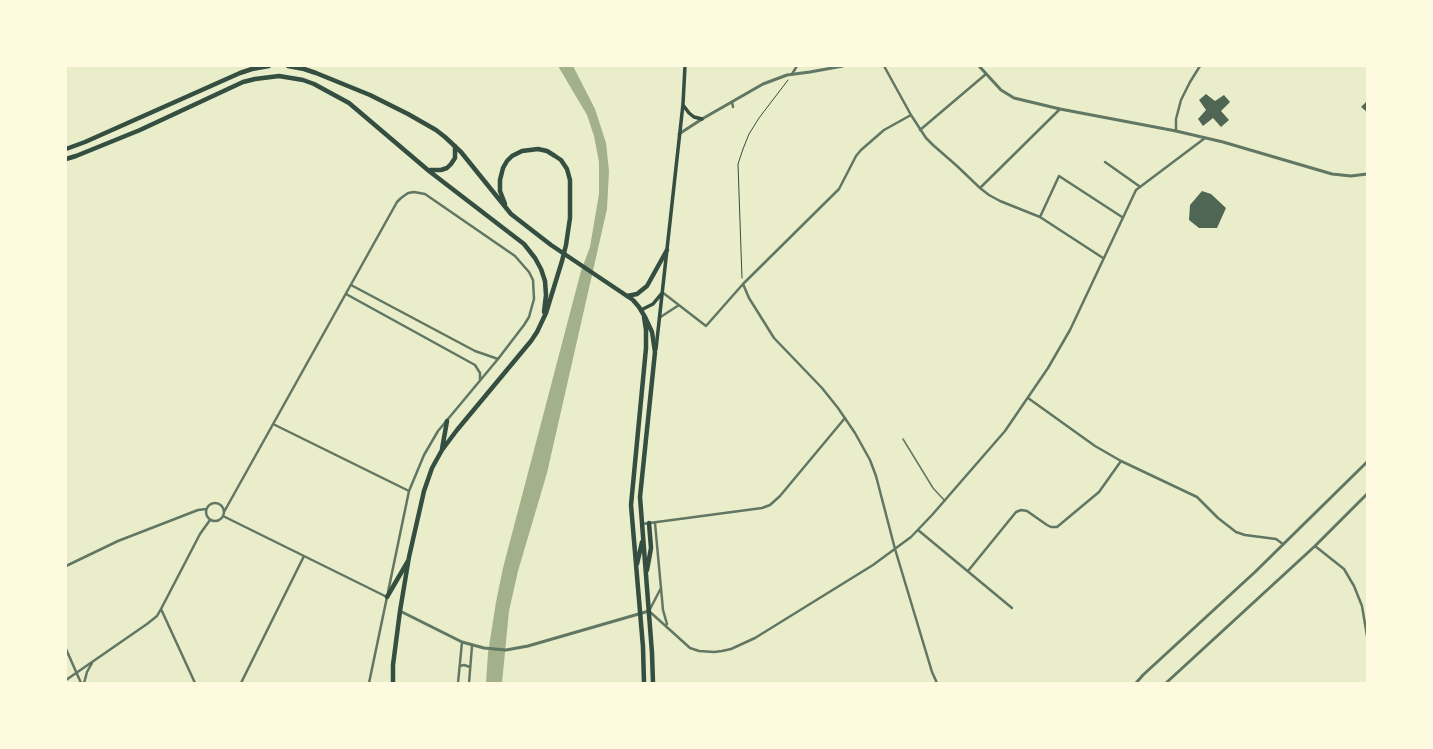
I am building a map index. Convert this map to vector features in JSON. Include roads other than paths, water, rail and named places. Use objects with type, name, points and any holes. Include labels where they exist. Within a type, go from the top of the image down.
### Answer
[{"type":"highway","points":[[66,148],[85,142],[240,73],[269,66]]},
{"type":"highway","points":[[288,66],[316,73],[383,101],[425,123],[455,145],[511,214],[551,245],[633,300],[641,310],[652,332],[655,352],[641,485],[642,524],[653,683]]},
{"type":"highway","points":[[66,159],[140,130],[243,82],[279,76],[303,80],[314,84],[349,103],[423,166],[517,238],[530,250],[545,281],[545,310],[537,332]]},
{"type":"highway","points":[[423,166],[434,171],[447,168],[454,158],[455,145]]},
{"type":"highway","points":[[393,683],[393,665],[409,557],[432,468],[442,450],[537,332],[546,313],[562,261],[570,218],[570,180],[567,169],[561,160],[547,151],[529,149],[512,156],[507,161],[503,168],[500,180],[500,191],[511,214]]},
{"type":"highway","points":[[626,296],[637,294],[647,286],[667,250]]},
{"type":"highway","points":[[641,310],[646,330],[646,348],[631,505],[643,647],[644,683]]},
{"type":"highway","points":[[442,450],[447,421]]},
{"type":"highway","points":[[646,576],[651,548],[649,523]]},
{"type":"highway","points":[[636,570],[643,537]]},
{"type":"highway","points":[[388,597],[409,557]]},
{"type":"main road","points":[[655,352],[683,104],[685,66]]},
{"type":"main road","points":[[683,104],[689,114],[702,119]]},
{"type":"main road","points":[[641,310],[653,304],[662,292]]},
{"type":"street","points":[[792,74],[797,66]]},
{"type":"street","points":[[679,134],[763,84],[792,74],[843,66]]},
{"type":"street","points":[[884,66],[920,130],[933,145],[980,188],[988,195],[1000,201],[1040,217],[1103,258]]},
{"type":"street","points":[[979,66],[1001,90],[1014,98],[1060,109],[1176,131],[1332,174],[1351,176],[1367,174]]},
{"type":"street","points":[[1176,131],[1176,119],[1181,100],[1200,66]]},
{"type":"street","points":[[920,130],[986,74]]},
{"type":"street","points":[[732,102],[733,107]]},
{"type":"street","points":[[980,188],[1060,109]]},
{"type":"street","points":[[662,292],[706,326],[743,284],[840,189],[860,150],[884,130],[911,115]]},
{"type":"street","points":[[649,611],[690,648],[714,652],[731,649],[755,638],[874,565],[896,549],[918,530],[945,501],[1005,431],[1028,398],[1065,339],[1132,195],[1139,186],[1205,138]]},
{"type":"street","points":[[1105,162],[1139,186]]},
{"type":"street","points":[[1040,217],[1059,176],[1122,217]]},
{"type":"street","points":[[210,520],[219,520],[223,516],[397,202],[404,195],[414,192],[425,194],[515,256],[529,272],[533,280],[534,299],[530,317],[432,440],[424,455],[409,491],[369,683]]},
{"type":"street","points":[[743,284],[749,298],[774,338],[822,388],[846,418],[870,460],[876,476],[932,672],[937,683]]},
{"type":"street","points":[[351,285],[475,351],[498,359]]},
{"type":"street","points":[[346,294],[475,365],[480,373],[480,381]]},
{"type":"street","points":[[659,318],[679,306]]},
{"type":"street","points":[[1028,398],[1081,437],[1121,461],[1194,495],[1218,518],[1236,532],[1244,535],[1276,538],[1283,544]]},
{"type":"street","points":[[642,524],[762,508],[770,504],[780,496],[846,418]]},
{"type":"street","points":[[273,424],[409,491]]},
{"type":"street","points":[[968,571],[1016,512],[1022,510],[1027,511],[1046,525],[1056,527],[1100,492],[1121,461]]},
{"type":"street","points":[[1136,683],[1367,462]]},
{"type":"street","points":[[1166,683],[1314,546],[1367,494]]},
{"type":"street","points":[[210,520],[206,515],[206,509],[209,504],[218,503],[223,506],[224,512]]},
{"type":"street","points":[[66,566],[118,541],[198,510],[206,509]]},
{"type":"street","points":[[223,516],[388,597]]},
{"type":"street","points":[[68,683],[66,679],[147,624],[161,610],[200,534],[210,520]]},
{"type":"street","points":[[655,523],[663,615],[668,627]]},
{"type":"street","points":[[918,530],[1012,608]]},
{"type":"street","points":[[1314,546],[1344,569],[1354,586],[1362,606],[1367,636]]},
{"type":"street","points":[[241,683],[304,556]]},
{"type":"street","points":[[400,611],[472,646],[506,650],[649,611],[661,588]]},
{"type":"street","points":[[161,610],[195,683]]},
{"type":"street","points":[[458,683],[462,642]]},
{"type":"street","points":[[468,683],[472,646]]},
{"type":"street","points":[[66,649],[83,683]]},
{"type":"street","points":[[83,683],[92,662]]},
{"type":"street","points":[[460,666],[464,665],[470,667]]},
{"type":"lane","points":[[903,439],[933,488],[945,501]]}]
